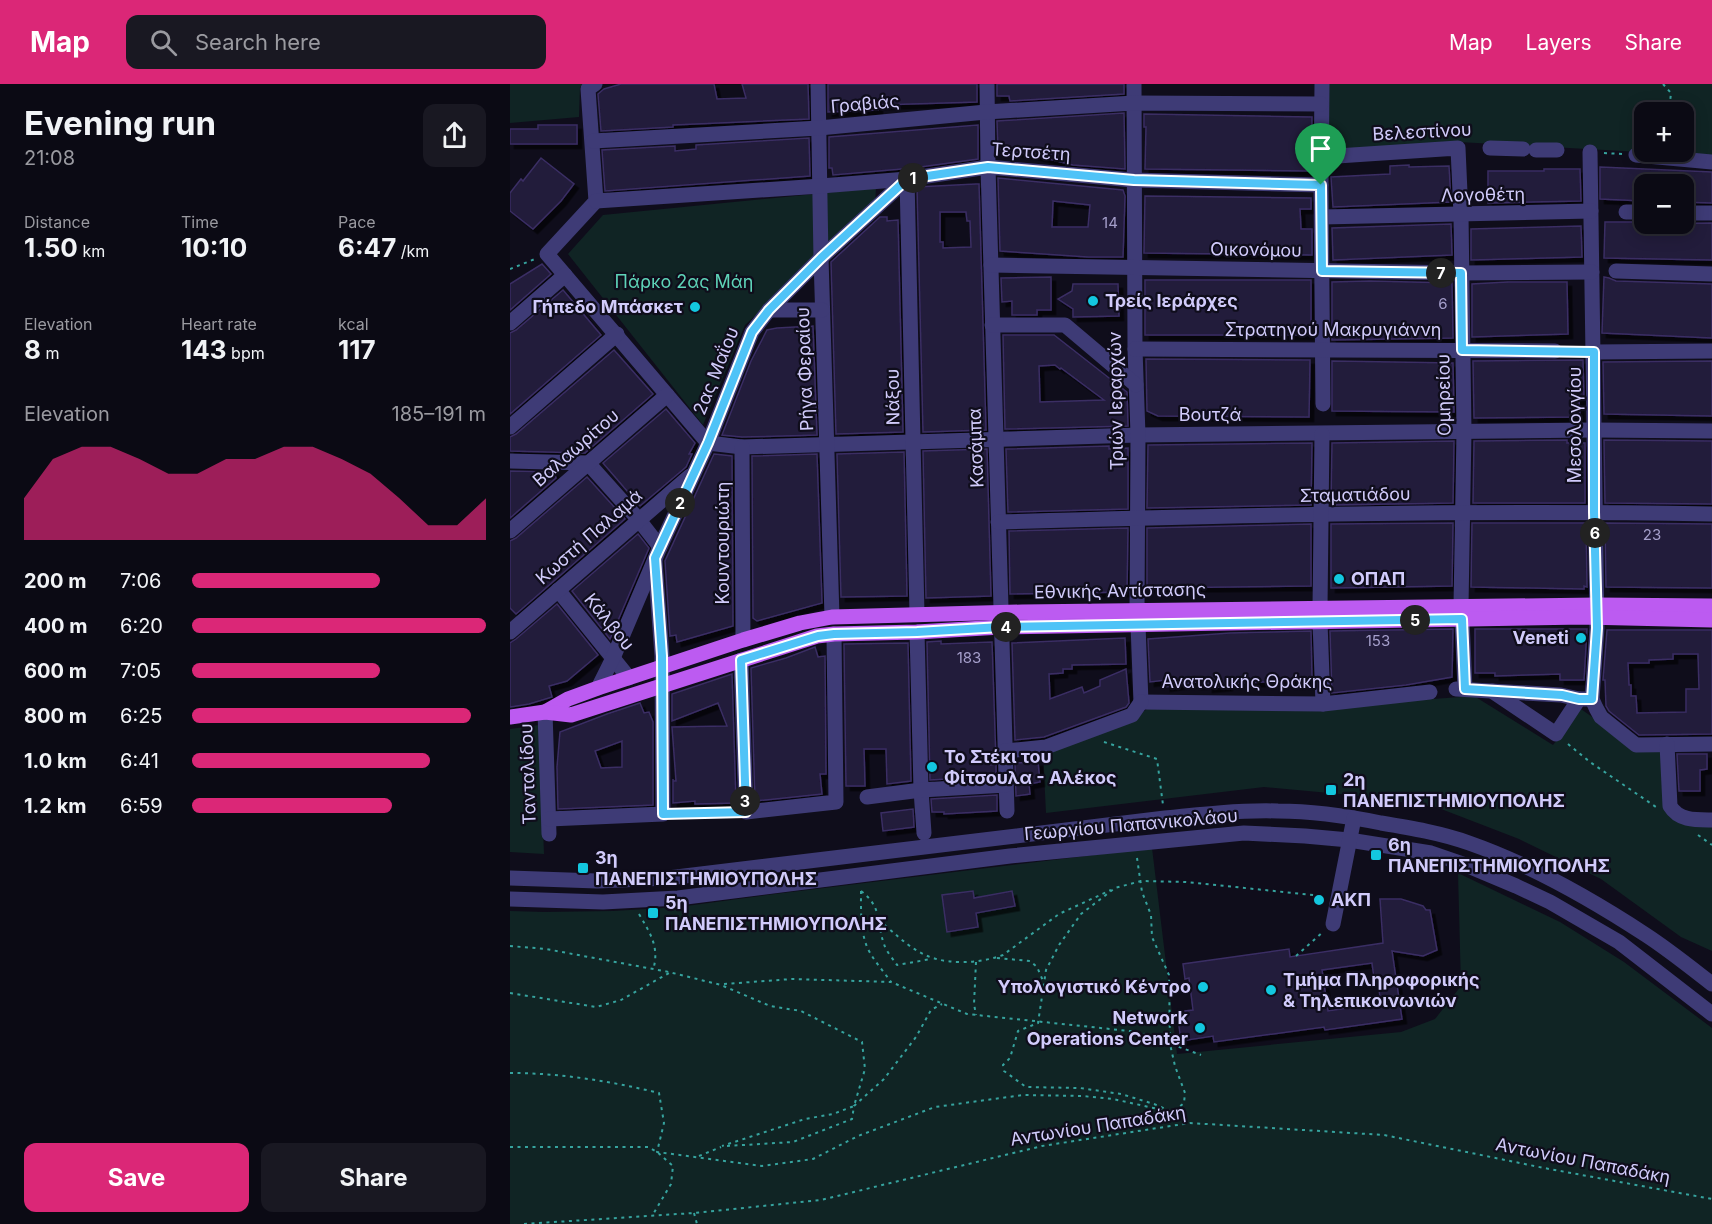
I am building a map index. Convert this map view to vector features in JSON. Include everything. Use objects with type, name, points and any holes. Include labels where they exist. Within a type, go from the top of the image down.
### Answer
[{"type":"main road","name":"Εθνικής Αντίστασης","points":[[545,712],[568,699],[598,688],[743,640],[800,623],[832,617],[917,614],[1001,620],[1597,611],[1712,606]]},
{"type":"main road","name":"Εθνικής Αντίστασης","points":[[1597,611],[1712,620]]},
{"type":"main road","name":"Εθνικής Αντίστασης","points":[[510,717],[545,712],[571,715],[818,636],[917,632],[1001,620]]},
{"type":"street","name":"Ρήγα Φεραίου","points":[[818,84],[822,310],[832,617]]},
{"type":"street","name":"Κασάμπα","points":[[987,84],[990,265],[1007,811]]},
{"type":"street","name":"Τριών Ιεραρχών","points":[[1134,84],[1134,268],[1141,702]]},
{"type":"street","points":[[1322,84],[1323,404]]},
{"type":"street","points":[[592,86],[596,201],[547,255],[708,443]]},
{"type":"street","name":"Γραβιάς","points":[[593,141],[819,128],[986,112],[1134,103],[1321,104]]},
{"type":"street","name":"Βελεστίνου","points":[[1322,157],[1458,148]]},
{"type":"street","name":"Ομηρείου","points":[[1458,148],[1464,431],[1461,689],[1492,691]]},
{"type":"street","name":"Βελεστίνου","points":[[1490,148],[1557,150]]},
{"type":"street","name":"Μεσολογγίου","points":[[1586,699],[1597,611],[1590,152]]},
{"type":"street","points":[[1694,160],[1712,162]]},
{"type":"street","name":"Τερτσέτη","points":[[596,201],[907,179],[988,167],[1134,180],[1321,185]]},
{"type":"street","name":"2ας Μαΐου","points":[[598,688],[708,443],[752,332],[769,310],[821,258],[907,179]]},
{"type":"street","name":"Νάξου","points":[[907,179],[917,614]]},
{"type":"street","name":"Λογοθέτη","points":[[1322,217],[1591,211]]},
{"type":"street","points":[[1626,212],[1634,212]]},
{"type":"street","points":[[1694,213],[1712,213]]},
{"type":"street","name":"Οικονόμου","points":[[990,265],[1461,273],[1592,272]]},
{"type":"street","points":[[1616,271],[1712,274]]},
{"type":"street","points":[[510,323],[565,275]]},
{"type":"street","points":[[769,310],[822,310]]},
{"type":"street","points":[[992,325],[1065,325],[1136,385]]},
{"type":"street","points":[[510,427],[616,334]]},
{"type":"street","name":"Στρατηγού Μακρυγιάννη","points":[[1135,349],[1555,351]]},
{"type":"street","points":[[1594,352],[1712,351]]},
{"type":"street","name":"Βαλαωρίτου","points":[[510,531],[667,395]]},
{"type":"street","name":"Βουτζά","points":[[708,443],[742,447],[1138,435],[1594,430],[1712,431]]},
{"type":"street","points":[[1322,434],[1320,615],[1323,704]]},
{"type":"street","name":"Κουντουριώτη","points":[[742,447],[743,640]]},
{"type":"street","points":[[510,461],[588,463],[639,520],[658,553]]},
{"type":"street","name":"Κωστή Παλαμά","points":[[513,624],[558,590],[694,472]]},
{"type":"street","name":"Σταματιάδου","points":[[998,522],[1464,513],[1712,514]]},
{"type":"street","name":"2ας Μαΐου","points":[[658,553],[663,814]]},
{"type":"street","name":"Κάλβου","points":[[558,590],[629,678]]},
{"type":"street","points":[[917,632],[924,832]]},
{"type":"street","points":[[741,660],[746,812],[836,802],[834,634]]},
{"type":"street","points":[[1492,691],[1557,734],[1586,699]]},
{"type":"street","points":[[1492,691],[1562,695],[1586,699],[1596,708],[1601,717],[1636,745],[1712,744]]},
{"type":"street","name":"Ανατολικής Θράκης","points":[[1005,752],[1046,747],[1132,715],[1141,702],[1323,704],[1430,692]]},
{"type":"street","name":"Τανταλίδου","points":[[545,712],[549,826],[663,814]]},
{"type":"street","points":[[1667,744],[1670,806],[1675,813],[1685,819],[1712,820]]},
{"type":"street","points":[[867,797],[921,790],[1006,785]]},
{"type":"street","name":"Γεωργίου Παπανικολάου","points":[[510,878],[597,881],[668,878],[1165,818],[1276,810],[1308,812],[1433,832],[1469,843],[1520,864],[1557,882],[1648,936],[1712,984]]},
{"type":"street","points":[[1333,924],[1354,818]]},
{"type":"street","name":"Γεωργίου Παπανικολάου","points":[[510,899],[603,902],[678,898],[1010,856],[1244,833],[1349,840],[1431,853],[1466,865],[1533,894],[1619,942],[1712,1014]]},
{"type":"path","points":[[1663,84],[1671,93],[1670,102]]},
{"type":"path","points":[[1590,152],[1634,155]]},
{"type":"path","points":[[510,269],[547,255]]},
{"type":"path","points":[[1081,734],[1157,759],[1165,818]]},
{"type":"path","points":[[1557,734],[1590,762],[1663,812]]},
{"type":"path","points":[[663,814],[746,812]]},
{"type":"path","points":[[1691,831],[1712,845]]},
{"type":"path","points":[[1135,843],[1142,892],[1150,915],[1152,936],[1169,975],[1170,1044],[1185,1093],[1184,1103],[1173,1112]]},
{"type":"path","points":[[860,875],[861,919],[868,949],[891,982]]},
{"type":"path","points":[[861,891],[870,898],[879,920],[884,945],[897,965],[931,959],[976,962],[1003,955],[1059,914],[1115,888],[1141,881],[1186,882],[1338,897]]},
{"type":"path","points":[[1038,1023],[1046,970],[1059,945],[1081,914],[1115,888]]},
{"type":"path","points":[[633,900],[653,938],[657,958],[653,970]]},
{"type":"path","points":[[879,920],[911,947],[931,959]]},
{"type":"path","points":[[1296,956],[1333,924]]},
{"type":"path","points":[[510,946],[546,950],[669,972],[721,985],[770,1006],[801,1011],[862,1042],[865,1069],[852,1119],[793,1142],[722,1146]]},
{"type":"path","points":[[993,958],[1030,962],[1036,967],[1044,983]]},
{"type":"path","points":[[976,962],[974,1004],[976,1015]]},
{"type":"path","points":[[510,993],[596,1007],[621,1000],[669,972]]},
{"type":"path","points":[[721,985],[792,979],[891,982],[967,1014],[1139,1032],[1201,1055]]},
{"type":"path","points":[[699,1156],[722,1146],[805,1119],[833,1114],[854,1106],[885,1079],[916,1037],[931,1011],[942,1004]]},
{"type":"path","points":[[1038,1023],[1018,1031],[1010,1058],[1003,1065],[1004,1071],[1026,1087],[1080,1088],[1121,1095],[1173,1112],[1184,1124]]},
{"type":"path","points":[[510,1073],[540,1073],[619,1083],[659,1094],[664,1123],[657,1152]]},
{"type":"path","points":[[657,1152],[762,1166],[813,1159],[858,1136],[935,1107],[1023,1095],[1113,1099],[1173,1112]]},
{"type":"path","name":"Αντωνίου Παπαδάκη","points":[[524,1224],[694,1213],[821,1200],[1042,1146],[1184,1124],[1384,1135],[1712,1199]]},
{"type":"path","points":[[510,1147],[648,1147],[673,1166],[671,1184],[652,1216]]},
{"type":"path","points":[[694,1213],[697,1224]]},
{"type":"green space","points":[[510,84],[584,84],[580,87],[579,117],[510,123]]},
{"type":"green space","points":[[1329,84],[1712,84],[1712,156],[1694,155],[1694,102],[1634,102],[1634,152],[1459,142],[1328,150]]},
{"type":"green space","name":"Πάρκο 2ας Μάη","points":[[876,188],[875,205],[745,325],[703,425],[568,254],[603,215]]},
{"type":"green space","points":[[1474,696],[1553,745],[1581,709],[1634,747],[1664,749],[1666,801],[1712,824],[1712,951],[1681,937],[1601,879],[1519,839],[1436,807],[1351,795],[1264,787],[1046,813],[1043,753],[1126,722],[1149,708],[1322,707]]},
{"type":"green space","points":[[539,725],[544,854],[510,852],[510,729]]},
{"type":"green space","points":[[1152,848],[1177,1054],[1401,1032],[1435,1019],[1461,986],[1458,873],[1560,922],[1624,962],[1712,1028],[1712,1224],[510,1224],[510,911],[613,911],[679,907]]},
{"type":"building","points":[[621,84],[714,84],[717,99],[746,98],[742,84],[808,84],[809,119],[673,125],[673,127],[601,131],[598,94],[604,89]]},
{"type":"building","points":[[828,84],[977,84],[977,102],[878,105],[878,110],[828,112]]},
{"type":"building","points":[[997,84],[1124,84],[1124,94],[1010,101],[1009,96],[997,96]]},
{"type":"building","points":[[1124,113],[1125,169],[1073,165],[998,149],[997,121]]},
{"type":"building","points":[[1144,114],[1312,117],[1311,171],[1145,169]]},
{"type":"building","points":[[538,125],[577,125],[577,144],[510,144],[510,129],[538,129]]},
{"type":"building","points":[[978,125],[978,159],[913,168],[833,175],[832,168],[829,168],[829,137]]},
{"type":"building","points":[[809,138],[810,176],[605,191],[602,150],[675,146],[675,151],[696,149],[696,145]]},
{"type":"building","points":[[541,158],[574,184],[561,201],[533,229],[510,211],[510,193]]},
{"type":"building","points":[[1409,165],[1409,167],[1449,166],[1451,202],[1333,207],[1331,177],[1390,174],[1390,166]]},
{"type":"building","points":[[1600,167],[1712,172],[1712,203],[1694,202],[1694,174],[1634,174],[1634,201],[1600,199]]},
{"type":"building","points":[[1544,169],[1580,169],[1581,201],[1488,203],[1488,171],[1544,171]]},
{"type":"building","points":[[998,178],[1123,190],[1125,196],[1123,257],[1000,251]],"holes":[[[1053,201],[1090,205],[1088,227],[1052,227]]]},
{"type":"building","points":[[979,184],[986,430],[923,432],[917,187]],"holes":[[[940,212],[966,212],[967,221],[970,221],[971,247],[943,248],[943,242],[940,242]]]},
{"type":"building","points":[[1145,196],[1311,198],[1311,209],[1300,209],[1301,229],[1312,229],[1312,255],[1144,253]]},
{"type":"building","points":[[880,217],[887,217],[887,221],[898,220],[903,432],[836,434],[831,262]]},
{"type":"building","points":[[1605,222],[1634,222],[1634,234],[1694,234],[1694,223],[1712,223],[1712,260],[1604,258]]},
{"type":"building","points":[[1451,224],[1452,255],[1333,260],[1332,228]]},
{"type":"building","points":[[1581,226],[1582,257],[1471,260],[1471,229]]},
{"type":"building","points":[[542,264],[551,274],[510,310],[510,284]]},
{"type":"building","points":[[1051,277],[1051,310],[1037,310],[1037,315],[1012,315],[1012,301],[1002,302],[1001,278]]},
{"type":"building","points":[[1604,277],[1616,281],[1712,284],[1712,338],[1602,333]]},
{"type":"building","points":[[1145,280],[1311,280],[1311,335],[1145,335]]},
{"type":"building","points":[[1332,282],[1452,283],[1453,338],[1332,340]]},
{"type":"building","points":[[1567,282],[1568,334],[1472,337],[1472,284]]},
{"type":"building","name":"Τρείς Ιεράρχες","points":[[1073,284],[1118,284],[1119,316],[1073,317],[1073,309],[1058,299],[1072,291]]},
{"type":"building","points":[[563,290],[601,335],[510,414],[510,333]]},
{"type":"building","points":[[813,326],[817,435],[742,437],[722,435],[751,361],[767,330]]},
{"type":"building","points":[[1003,335],[1054,335],[1127,392],[1128,426],[1005,429]],"holes":[[[1055,365],[1061,368],[1104,400],[1040,402],[1039,366]]]},
{"type":"building","points":[[614,350],[653,394],[585,453],[510,451],[510,437]]},
{"type":"building","points":[[1146,359],[1310,360],[1309,417],[1158,416],[1147,411]]},
{"type":"building","points":[[1583,360],[1584,400],[1579,400],[1580,417],[1474,418],[1473,361]]},
{"type":"building","points":[[1332,361],[1453,363],[1454,412],[1332,411]]},
{"type":"building","points":[[1712,361],[1712,416],[1604,414],[1603,362]]},
{"type":"building","points":[[666,409],[695,443],[686,467],[640,506],[603,463]]},
{"type":"building","points":[[1567,440],[1567,443],[1585,443],[1585,503],[1473,503],[1474,441]]},
{"type":"building","points":[[1604,440],[1712,441],[1712,504],[1605,503]]},
{"type":"building","points":[[1454,441],[1453,503],[1331,505],[1332,443]]},
{"type":"building","points":[[1312,443],[1311,505],[1147,508],[1148,445]]},
{"type":"building","points":[[1109,446],[1109,449],[1128,448],[1128,509],[1008,512],[1006,449]]},
{"type":"building","points":[[987,449],[991,596],[926,598],[923,451]]},
{"type":"building","points":[[904,452],[907,596],[841,597],[837,454]]},
{"type":"building","points":[[714,454],[732,456],[733,626],[677,642],[676,635],[670,636],[665,561]]},
{"type":"building","points":[[817,454],[822,603],[757,621],[753,618],[752,456]]},
{"type":"building","points":[[510,471],[554,472],[556,478],[510,518]]},
{"type":"building","points":[[587,477],[625,519],[516,614],[510,608],[510,541]]},
{"type":"building","points":[[1453,523],[1452,586],[1331,588],[1331,524]]},
{"type":"building","points":[[1472,523],[1586,523],[1587,587],[1584,586],[1584,589],[1471,587]]},
{"type":"building","points":[[1605,523],[1712,524],[1712,588],[1606,587]]},
{"type":"building","points":[[1311,524],[1311,586],[1147,588],[1147,528]]},
{"type":"building","points":[[1128,528],[1127,592],[1010,594],[1009,531]]},
{"type":"building","points":[[638,534],[649,548],[610,639],[572,591]]},
{"type":"building","points":[[557,604],[598,655],[567,681],[549,686],[552,697],[510,707],[510,643]]},
{"type":"building","points":[[1453,629],[1452,677],[1406,685],[1332,693],[1330,631]]},
{"type":"building","points":[[1475,629],[1587,629],[1584,680],[1560,680],[1560,674],[1495,676],[1495,673],[1475,673]]},
{"type":"building","points":[[1607,630],[1712,630],[1712,734],[1639,735],[1609,711],[1606,706],[1605,680],[1603,680]],"holes":[[[1673,654],[1698,654],[1699,689],[1686,689],[1686,712],[1637,713],[1636,696],[1631,696],[1631,685],[1629,685],[1628,663],[1649,663],[1649,660],[1673,659]]]},
{"type":"building","points":[[1311,631],[1312,679],[1228,684],[1228,686],[1208,688],[1208,684],[1197,685],[1197,682],[1166,687],[1165,680],[1150,682],[1148,639],[1230,633]]},
{"type":"building","points":[[1125,638],[1126,664],[1072,665],[1072,669],[1063,669],[1063,673],[1049,674],[1050,699],[1082,687],[1084,693],[1100,686],[1100,680],[1126,669],[1129,703],[1126,707],[1044,737],[1015,740],[1012,643]]},
{"type":"building","points":[[941,641],[941,644],[992,642],[996,762],[990,765],[996,764],[996,776],[930,780],[927,642]]},
{"type":"building","points":[[908,643],[911,781],[887,784],[886,749],[864,749],[865,786],[846,786],[844,644]]},
{"type":"building","points":[[815,647],[818,657],[825,656],[826,774],[820,774],[822,794],[755,801],[751,668]]},
{"type":"building","points":[[732,674],[736,803],[695,804],[695,801],[673,803],[673,781],[676,781],[672,727],[727,726],[718,703],[672,721],[672,694]]},
{"type":"building","points":[[640,703],[644,713],[649,712],[653,722],[653,805],[558,809],[557,767],[560,732]],"holes":[[[622,741],[622,767],[601,768],[595,751]]]},
{"type":"building","points":[[1677,754],[1707,754],[1707,769],[1700,770],[1700,791],[1679,791]]},
{"type":"building","points":[[1038,762],[1040,782],[1029,784],[1030,794],[1016,796],[1015,763]]},
{"type":"building","points":[[997,795],[997,811],[944,814],[944,812],[932,812],[931,799]]},
{"type":"building","points":[[913,809],[914,827],[883,831],[881,813]]},
{"type":"building","points":[[973,891],[974,898],[1012,891],[1015,906],[976,913],[978,927],[947,932],[942,895]]},
{"type":"building","name":"Τμήμα Πληροφορικής & Τηλεπικοινωνιών","points":[[1380,899],[1401,899],[1430,910],[1437,950],[1423,956],[1392,951],[1402,1019],[1214,1042],[1213,1036],[1181,1041],[1178,1019],[1186,1018],[1185,1011],[1193,1010],[1189,978],[1185,979],[1183,964],[1289,949],[1290,957],[1383,943]],"holes":[[[1372,963],[1374,978],[1377,977],[1381,1003],[1328,1011],[1322,970]]]},
{"type":"place","name":"Τρείς Ιεράρχες","points":[[1093,301]]},
{"type":"place","name":"Γήπεδο Μπάσκετ","points":[[695,307]]},
{"type":"place","name":"ΟΠΑΠ","points":[[1339,579]]},
{"type":"place","name":"Veneti","points":[[1581,638]]},
{"type":"place","name":"Το Στέκι του Φίτσουλα - Αλέκος","points":[[932,767]]},
{"type":"place","name":"2η ΠΑΝΕΠΙΣΤΗΜΙΟΥΠΟΛΗΣ","points":[[1331,790]]},
{"type":"place","name":"6η ΠΑΝΕΠΙΣΤΗΜΙΟΥΠΟΛΗΣ","points":[[1376,855]]},
{"type":"place","name":"3η ΠΑΝΕΠΙΣΤΗΜΙΟΥΠΟΛΗΣ","points":[[583,868]]},
{"type":"place","name":"ΑΚΠ","points":[[1319,900]]},
{"type":"place","name":"5η ΠΑΝΕΠΙΣΤΗΜΙΟΥΠΟΛΗΣ","points":[[653,913]]},
{"type":"place","name":"Υπολογιστικό Κέντρο","points":[[1203,987]]},
{"type":"place","name":"Τμήμα Πληροφορικής & Τηλεπικοινωνιών","points":[[1271,990]]},
{"type":"place","name":"Network Operations Center","points":[[1200,1028]]},
{"type":"route","points":[[988,167],[1134,180],[1321,185],[1322,271],[1461,273],[1462,350],[1594,352],[1597,628],[1592,699],[1465,689],[1462,619],[1001,627],[834,634],[818,636],[741,660],[746,812],[663,814],[662,656],[655,558],[708,443],[752,332],[769,310],[821,258],[907,179],[988,167]]}]
